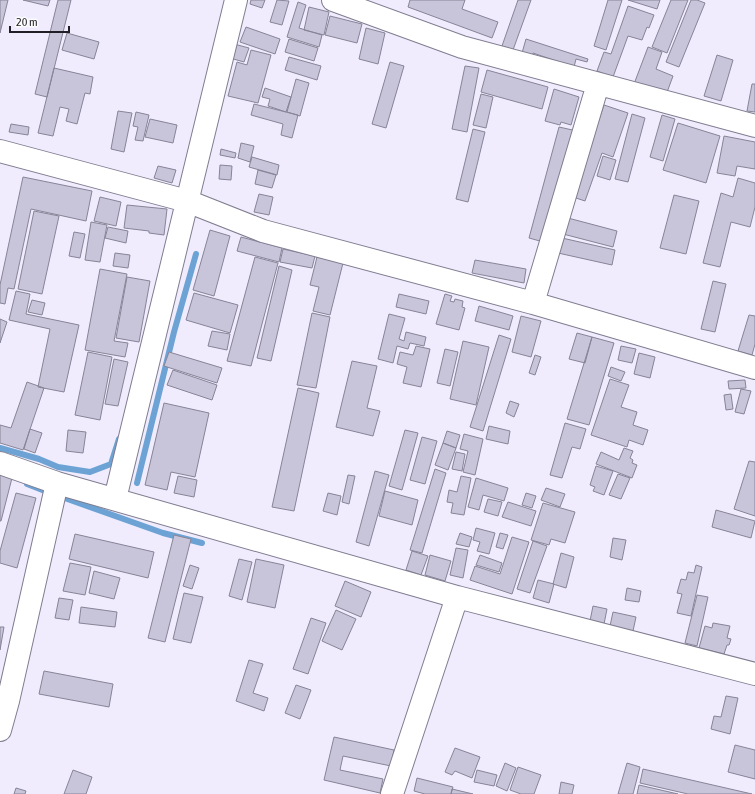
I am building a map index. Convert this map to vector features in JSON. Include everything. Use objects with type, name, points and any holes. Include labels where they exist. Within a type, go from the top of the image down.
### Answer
[{"type":"street","points":[[115,499],[236,0]]},
{"type":"street","points":[[333,0],[462,47],[755,126]]},
{"type":"street","points":[[533,304],[598,84]]},
{"type":"street","points":[[0,151],[187,201],[263,231],[533,304],[755,368]]},
{"type":"street","points":[[0,463],[57,483],[457,597],[755,674]]},
{"type":"street","points":[[0,730],[4,700],[57,483]]},
{"type":"street","points":[[392,794],[457,597]]},
{"type":"building","points":[[0,0],[8,0],[0,33]]},
{"type":"building","points":[[23,0],[50,0],[48,6]]},
{"type":"building","points":[[58,0],[71,0],[47,97],[35,94]]},
{"type":"building","points":[[251,0],[265,0],[262,8],[250,4]]},
{"type":"building","points":[[277,0],[289,1],[282,25],[270,22]]},
{"type":"building","points":[[410,0],[465,0],[462,9],[498,22],[492,38],[408,7]]},
{"type":"building","points":[[518,0],[531,0],[513,50],[502,46]]},
{"type":"building","points":[[608,0],[622,0],[606,50],[594,46]]},
{"type":"building","points":[[628,0],[660,0],[657,9]]},
{"type":"building","points":[[671,0],[688,0],[667,53],[652,47]]},
{"type":"building","points":[[691,0],[697,0],[705,3],[679,67],[666,62]]},
{"type":"building","points":[[298,2],[306,5],[299,28],[322,35],[319,47],[287,37]]},
{"type":"building","points":[[628,6],[654,15],[642,40],[628,36],[613,77],[597,71],[604,52],[611,54]]},
{"type":"building","points":[[309,7],[329,12],[324,35],[304,30]]},
{"type":"building","points":[[330,16],[362,24],[357,43],[325,35]]},
{"type":"building","points":[[246,27],[280,39],[275,54],[240,42]]},
{"type":"building","points":[[366,28],[385,33],[378,64],[359,59]]},
{"type":"building","points":[[67,33],[99,42],[94,59],[62,50]]},
{"type":"building","points":[[289,39],[318,48],[314,61],[285,52]]},
{"type":"building","points":[[526,39],[588,59],[587,62],[576,59],[574,67],[533,53],[531,61],[522,53]]},
{"type":"building","points":[[234,44],[249,48],[244,62],[230,58]]},
{"type":"building","points":[[648,47],[662,52],[656,69],[673,76],[666,95],[634,84]]},
{"type":"building","points":[[251,50],[271,55],[258,103],[228,96],[237,62],[247,65]]},
{"type":"building","points":[[717,55],[733,60],[721,101],[704,96]]},
{"type":"building","points":[[289,57],[321,66],[317,80],[285,70]]},
{"type":"building","points":[[390,62],[404,66],[386,128],[372,124]]},
{"type":"building","points":[[465,66],[479,68],[467,132],[452,129]]},
{"type":"building","points":[[54,68],[93,77],[90,94],[85,93],[77,124],[66,121],[69,109],[60,107],[53,136],[38,133]]},
{"type":"building","points":[[487,70],[548,87],[542,109],[481,92]]},
{"type":"building","points":[[296,79],[309,83],[300,116],[287,112]]},
{"type":"building","points":[[752,84],[755,84],[755,112],[747,111]]},
{"type":"building","points":[[265,88],[291,97],[286,112],[268,106],[270,99],[262,97]]},
{"type":"building","points":[[554,89],[579,97],[571,125],[561,122],[560,125],[545,121]]},
{"type":"building","points":[[481,94],[493,97],[486,128],[473,125]]},
{"type":"building","points":[[254,104],[298,115],[292,138],[281,135],[283,124],[251,115]]},
{"type":"building","points":[[604,105],[628,113],[613,157],[602,153],[585,201],[573,197]]},
{"type":"building","points":[[118,111],[132,113],[124,152],[111,149]]},
{"type":"building","points":[[136,112],[149,115],[143,141],[135,140],[138,127],[133,126]]},
{"type":"building","points":[[632,114],[645,118],[628,182],[615,179]]},
{"type":"building","points":[[662,115],[675,119],[663,161],[650,157]]},
{"type":"building","points":[[150,119],[177,125],[173,143],[145,137]]},
{"type":"building","points":[[678,123],[720,136],[706,183],[663,170]]},
{"type":"building","points":[[11,124],[29,127],[28,135],[9,132]]},
{"type":"building","points":[[559,127],[577,131],[547,243],[529,238]]},
{"type":"building","points":[[473,129],[485,132],[468,202],[456,199]]},
{"type":"building","points":[[724,136],[755,142],[755,169],[737,166],[735,176],[717,173]]},
{"type":"building","points":[[241,143],[254,146],[250,162],[238,158]]},
{"type":"building","points":[[221,149],[236,153],[235,158],[220,155]]},
{"type":"building","points":[[603,156],[616,160],[610,180],[597,176]]},
{"type":"building","points":[[252,157],[279,165],[277,175],[249,167]]},
{"type":"building","points":[[220,165],[232,166],[231,180],[219,179]]},
{"type":"building","points":[[158,166],[176,170],[172,183],[154,178]]},
{"type":"building","points":[[258,170],[276,175],[272,188],[255,184]]},
{"type":"building","points":[[23,177],[92,191],[86,221],[31,209],[14,289],[8,288],[5,304],[0,303],[0,285]]},
{"type":"building","points":[[738,178],[755,183],[755,207],[750,227],[731,222],[720,267],[703,263],[721,193],[733,197]]},
{"type":"building","points":[[259,194],[273,197],[269,215],[254,212]]},
{"type":"building","points":[[674,195],[699,201],[686,254],[660,248]]},
{"type":"building","points":[[100,197],[121,202],[116,226],[94,221]]},
{"type":"building","points":[[127,205],[167,209],[164,235],[149,233],[149,231],[124,228]]},
{"type":"building","points":[[34,211],[59,216],[42,294],[18,289]]},
{"type":"building","points":[[568,218],[617,231],[613,247],[563,234]]},
{"type":"building","points":[[91,222],[107,225],[100,262],[85,260]]},
{"type":"building","points":[[108,227],[128,231],[126,243],[105,238]]},
{"type":"building","points":[[210,230],[230,236],[214,296],[193,290]]},
{"type":"building","points":[[74,232],[85,234],[80,258],[69,256]]},
{"type":"building","points":[[241,237],[282,248],[279,262],[237,251]]},
{"type":"building","points":[[562,238],[615,250],[612,265],[558,253]]},
{"type":"building","points":[[283,249],[315,256],[312,268],[280,262]]},
{"type":"building","points":[[115,253],[130,255],[128,268],[113,266]]},
{"type":"building","points":[[255,257],[278,263],[251,366],[227,361]]},
{"type":"building","points":[[317,257],[343,263],[330,315],[313,311],[319,287],[310,285]]},
{"type":"building","points":[[475,260],[526,269],[524,283],[472,273]]},
{"type":"building","points":[[279,266],[292,270],[271,361],[257,358]]},
{"type":"building","points":[[100,269],[127,274],[114,341],[128,343],[125,357],[85,350]]},
{"type":"building","points":[[127,277],[150,281],[139,342],[116,338]]},
{"type":"building","points":[[713,281],[726,284],[715,332],[701,329]]},
{"type":"building","points":[[16,291],[30,294],[26,314],[79,325],[64,392],[38,387],[50,329],[9,320]]},
{"type":"building","points":[[194,293],[238,305],[230,333],[186,320]]},
{"type":"building","points":[[399,294],[429,301],[426,314],[396,307]]},
{"type":"building","points":[[445,294],[452,296],[450,301],[454,302],[455,299],[463,301],[462,307],[465,308],[459,330],[436,324]]},
{"type":"building","points":[[32,300],[45,303],[42,315],[28,312]]},
{"type":"building","points":[[479,306],[513,316],[509,330],[475,321]]},
{"type":"building","points":[[312,313],[330,317],[316,388],[297,385]]},
{"type":"building","points":[[389,314],[405,318],[399,339],[404,341],[406,332],[426,337],[424,346],[410,343],[408,349],[397,346],[393,363],[378,359]]},
{"type":"building","points":[[749,315],[755,316],[755,344],[752,355],[738,351]]},
{"type":"building","points":[[521,316],[541,321],[531,357],[512,352]]},
{"type":"building","points":[[0,319],[7,322],[0,343]]},
{"type":"building","points":[[212,331],[230,334],[227,350],[208,346]]},
{"type":"building","points":[[577,333],[592,337],[585,363],[569,359]]},
{"type":"building","points":[[499,335],[511,339],[483,431],[470,427]]},
{"type":"building","points":[[592,337],[614,343],[589,425],[567,419]]},
{"type":"building","points":[[463,341],[489,347],[476,405],[450,399]]},
{"type":"building","points":[[416,346],[430,349],[421,387],[403,383],[407,367],[397,364],[400,352],[413,355]]},
{"type":"building","points":[[621,346],[636,349],[632,363],[618,360]]},
{"type":"building","points":[[445,349],[458,352],[450,386],[437,383]]},
{"type":"building","points":[[88,352],[112,357],[100,420],[75,415]]},
{"type":"building","points":[[169,352],[222,368],[217,383],[164,366]]},
{"type":"building","points":[[639,353],[655,357],[650,378],[634,374]]},
{"type":"building","points":[[535,355],[541,357],[535,375],[529,373]]},
{"type":"building","points":[[114,359],[128,362],[118,406],[105,404]]},
{"type":"building","points":[[352,361],[377,366],[367,408],[380,411],[373,436],[336,427]]},
{"type":"building","points":[[611,367],[625,372],[621,381],[608,376]]},
{"type":"building","points":[[173,370],[217,385],[212,400],[167,385]]},
{"type":"building","points":[[610,379],[629,385],[621,407],[637,412],[633,425],[648,430],[643,445],[629,440],[627,447],[591,435]]},
{"type":"building","points":[[745,380],[746,388],[729,389],[728,381]]},
{"type":"building","points":[[27,382],[44,388],[23,450],[0,443],[0,425],[11,428]]},
{"type":"building","points":[[298,388],[319,393],[294,511],[272,507]]},
{"type":"building","points":[[741,389],[751,391],[744,414],[735,412]]},
{"type":"building","points":[[731,394],[733,409],[726,410],[724,395]]},
{"type":"building","points":[[510,401],[519,404],[514,417],[506,413]]},
{"type":"building","points":[[164,403],[209,413],[195,477],[171,472],[167,490],[145,485]]},
{"type":"building","points":[[565,423],[586,429],[580,449],[572,447],[562,478],[550,475]]},
{"type":"building","points":[[489,426],[510,431],[508,444],[486,439]]},
{"type":"building","points":[[30,429],[42,433],[35,453],[24,449]]},
{"type":"building","points":[[68,430],[86,432],[83,453],[66,451]]},
{"type":"building","points":[[405,430],[418,433],[402,490],[389,486]]},
{"type":"building","points":[[447,431],[460,435],[456,448],[443,443]]},
{"type":"building","points":[[464,434],[483,439],[475,475],[463,472],[468,451],[460,449]]},
{"type":"building","points":[[422,437],[437,441],[425,484],[410,480]]},
{"type":"building","points":[[443,443],[456,448],[448,470],[435,465]]},
{"type":"building","points":[[624,448],[633,451],[630,458],[633,460],[632,463],[637,465],[632,478],[596,464],[601,452],[619,460]]},
{"type":"building","points":[[456,452],[465,454],[462,471],[452,469]]},
{"type":"building","points":[[749,461],[755,462],[755,516],[734,509]]},
{"type":"building","points":[[596,466],[613,471],[604,495],[593,491],[595,487],[590,485]]},
{"type":"building","points":[[435,469],[446,473],[422,553],[410,550]]},
{"type":"building","points":[[375,471],[389,475],[369,546],[356,542]]},
{"type":"building","points":[[618,474],[630,478],[621,499],[609,495]]},
{"type":"building","points":[[0,475],[12,478],[1,521],[0,521]]},
{"type":"building","points":[[348,475],[355,476],[349,504],[342,502]]},
{"type":"building","points":[[178,476],[197,480],[194,497],[174,493]]},
{"type":"building","points":[[461,476],[471,478],[464,515],[451,513],[453,503],[447,502],[449,490],[457,492]]},
{"type":"building","points":[[476,478],[508,488],[504,501],[483,495],[479,510],[468,507]]},
{"type":"building","points":[[546,488],[565,494],[560,507],[541,500]]},
{"type":"building","points":[[385,491],[418,500],[412,525],[379,516]]},
{"type":"building","points":[[16,493],[36,498],[17,568],[0,563],[0,551]]},
{"type":"building","points":[[328,493],[341,496],[337,515],[323,511]]},
{"type":"building","points":[[526,493],[536,496],[532,508],[522,505]]},
{"type":"building","points":[[488,499],[502,502],[498,516],[484,512]]},
{"type":"building","points":[[508,502],[536,511],[531,526],[502,517]]},
{"type":"building","points":[[543,503],[575,512],[565,543],[551,539],[549,545],[531,540]]},
{"type":"building","points":[[716,510],[755,521],[751,538],[712,527]]},
{"type":"building","points":[[476,528],[495,533],[489,554],[477,551],[480,542],[473,540]]},
{"type":"building","points":[[460,533],[472,537],[469,547],[456,544]]},
{"type":"building","points":[[500,533],[508,535],[503,549],[496,547]]},
{"type":"building","points":[[75,534],[154,552],[148,578],[69,559]]},
{"type":"building","points":[[174,535],[191,539],[165,642],[148,638]]},
{"type":"building","points":[[512,537],[529,542],[512,594],[470,580],[475,566],[500,574]]},
{"type":"building","points":[[613,538],[626,540],[622,560],[610,557]]},
{"type":"building","points":[[533,541],[547,546],[530,593],[517,589]]},
{"type":"building","points":[[456,548],[468,550],[463,578],[450,575]]},
{"type":"building","points":[[412,551],[428,556],[421,575],[406,570]]},
{"type":"building","points":[[561,553],[574,557],[566,588],[553,584]]},
{"type":"building","points":[[430,555],[451,561],[445,581],[425,575]]},
{"type":"building","points":[[480,555],[502,563],[499,572],[476,565]]},
{"type":"building","points":[[239,559],[252,562],[242,600],[229,596]]},
{"type":"building","points":[[256,559],[284,565],[275,608],[247,602]]},
{"type":"building","points":[[70,563],[91,567],[85,595],[63,591]]},
{"type":"building","points":[[190,565],[199,568],[192,589],[183,586]]},
{"type":"building","points":[[696,565],[702,567],[691,616],[677,613],[682,594],[677,593],[681,579],[686,580],[688,572],[694,573]]},
{"type":"building","points":[[94,571],[120,578],[114,599],[89,593]]},
{"type":"building","points":[[538,580],[554,584],[549,603],[533,598]]},
{"type":"building","points":[[345,581],[371,592],[361,617],[335,606]]},
{"type":"building","points":[[627,588],[641,591],[639,602],[625,600]]},
{"type":"building","points":[[184,593],[203,597],[191,643],[173,639]]},
{"type":"building","points":[[697,595],[708,597],[697,646],[685,643]]},
{"type":"building","points":[[59,598],[73,600],[69,620],[55,618]]},
{"type":"building","points":[[593,606],[607,609],[604,624],[590,621]]},
{"type":"building","points":[[81,607],[117,612],[115,627],[79,623]]},
{"type":"building","points":[[336,610],[356,619],[342,650],[322,641]]},
{"type":"building","points":[[613,612],[636,617],[633,631],[610,626]]},
{"type":"building","points":[[311,618],[326,623],[308,674],[293,669]]},
{"type":"building","points":[[713,623],[730,626],[727,638],[731,639],[724,654],[699,648],[705,626],[712,628]]},
{"type":"building","points":[[0,627],[4,627],[0,650]]},
{"type":"building","points":[[249,660],[263,664],[253,693],[268,698],[264,711],[236,701]]},
{"type":"building","points":[[44,671],[113,684],[109,707],[39,694]]},
{"type":"building","points":[[296,685],[311,690],[300,719],[285,713]]},
{"type":"building","points":[[726,696],[738,698],[730,734],[711,729],[714,716],[721,717]]},
{"type":"building","points":[[334,737],[394,750],[391,766],[343,756],[340,770],[383,779],[380,793],[324,780]]},
{"type":"building","points":[[735,745],[755,750],[755,779],[728,772]]},
{"type":"building","points":[[455,748],[480,757],[472,778],[455,771],[452,775],[445,772]]},
{"type":"building","points":[[505,763],[516,768],[507,791],[496,786]]},
{"type":"building","points":[[627,763],[640,767],[633,794],[618,794]]},
{"type":"building","points":[[518,767],[541,775],[534,794],[521,794],[510,790]]},
{"type":"building","points":[[643,769],[752,794],[688,794],[640,783]]},
{"type":"building","points":[[73,770],[92,777],[86,794],[64,794]]},
{"type":"building","points":[[477,770],[497,775],[494,786],[474,782]]},
{"type":"building","points":[[417,778],[453,787],[451,794],[425,794],[414,791]]},
{"type":"building","points":[[561,782],[574,785],[572,794],[559,794]]},
{"type":"building","points":[[639,785],[678,794],[637,794]]},
{"type":"building","points":[[16,788],[26,791],[25,794],[14,794]]},
{"type":"building","points":[[452,789],[473,794],[451,794]]},
{"type":"waterway","points":[[137,483],[174,332],[196,254]]},
{"type":"waterway","points":[[0,448],[39,459],[58,467],[90,472],[111,464],[119,439]]},
{"type":"waterway","points":[[27,484],[50,493]]},
{"type":"waterway","points":[[59,496],[163,533],[202,543]]}]
